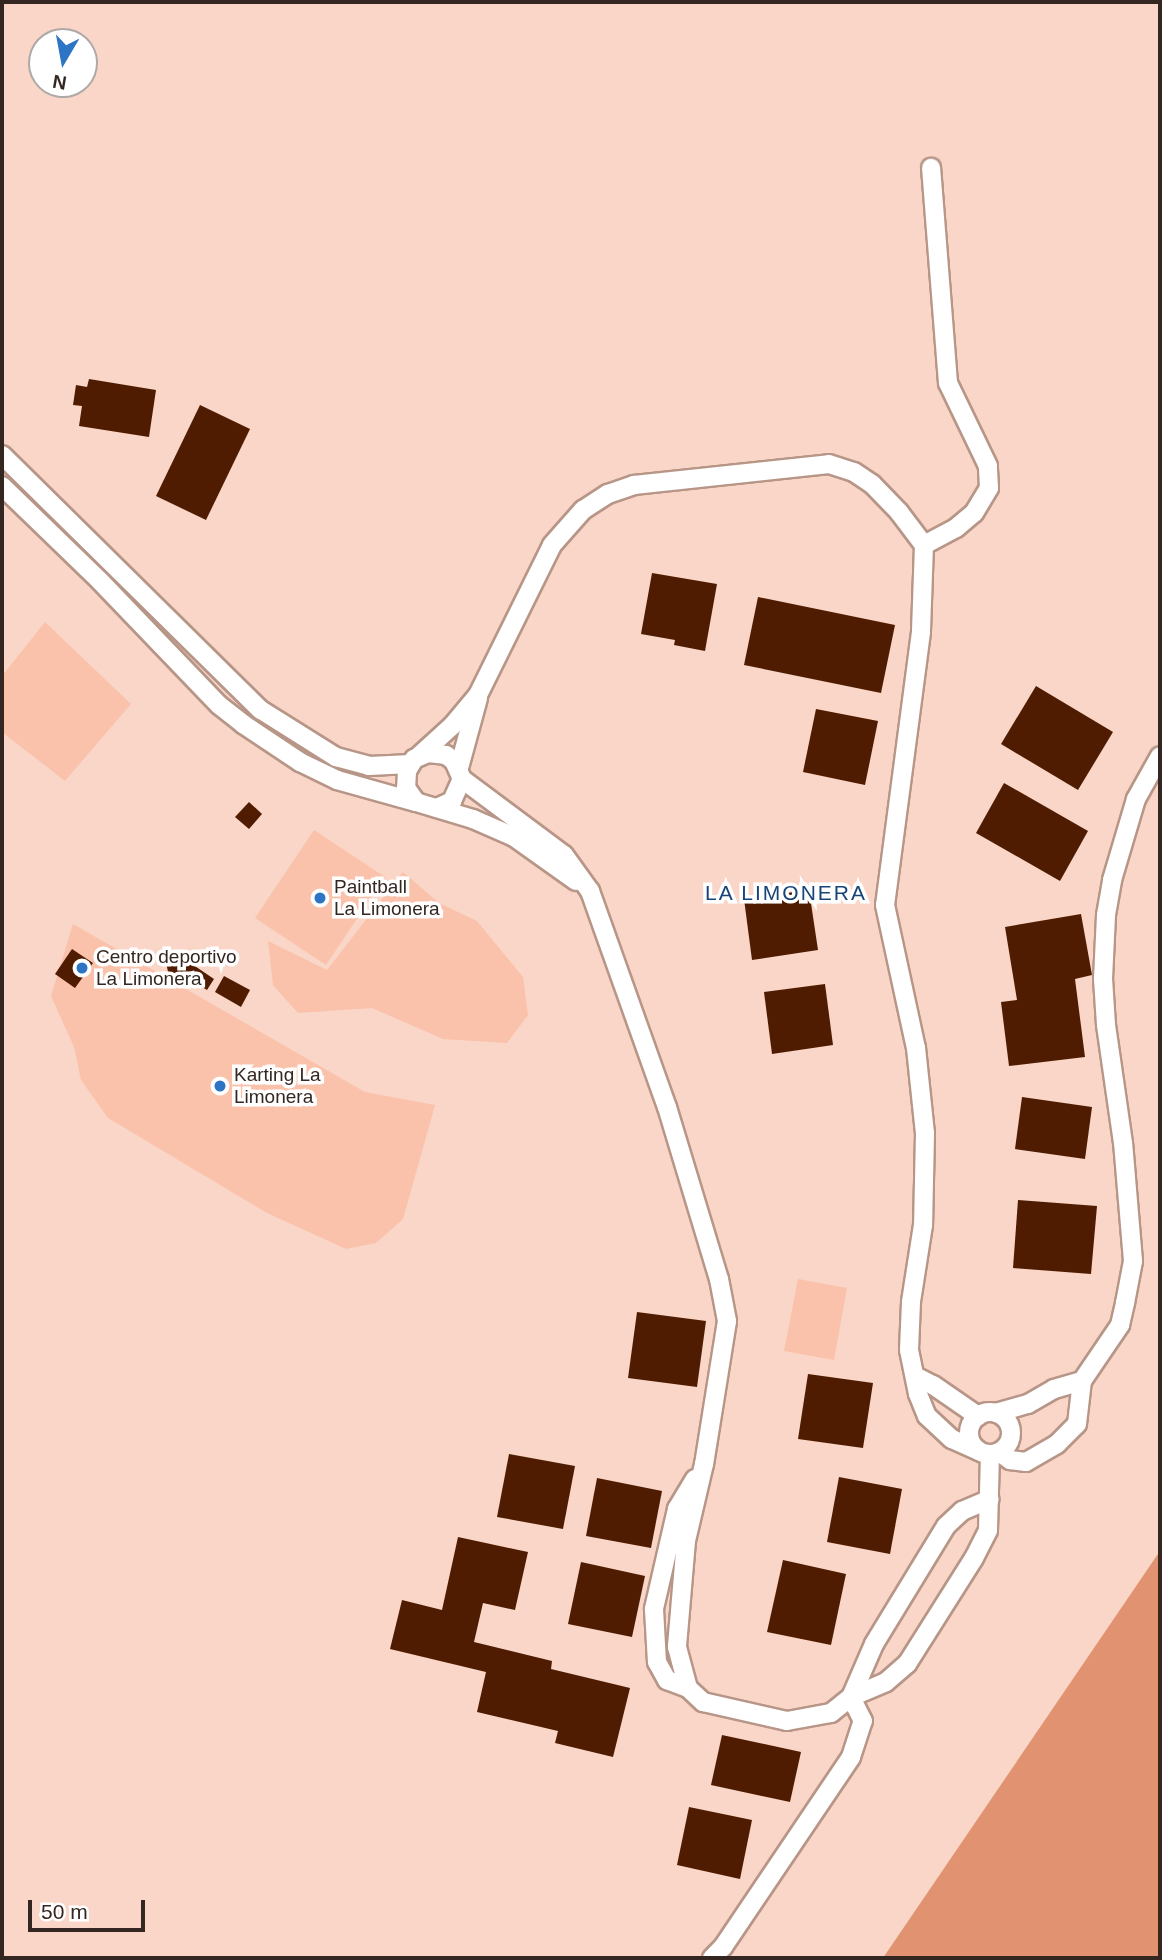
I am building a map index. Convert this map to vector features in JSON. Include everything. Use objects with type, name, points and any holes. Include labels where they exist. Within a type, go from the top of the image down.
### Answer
[{"type":"street","points":[[924,545],[956,528],[974,513],[989,488],[988,466],[948,383],[931,167]]},
{"type":"street","points":[[2,455],[261,710],[336,757],[369,766],[415,760],[428,752],[446,755],[461,774],[564,855],[590,891],[667,1107],[723,1297],[727,1321],[704,1464],[686,1541],[677,1647],[688,1688]]},
{"type":"street","points":[[416,802],[405,780],[415,760],[452,726],[478,695],[552,545],[583,510],[608,494],[634,485],[829,464],[854,472],[888,498],[924,545],[921,632],[885,905],[916,1048],[925,1133],[923,1225],[911,1302],[909,1350],[917,1377],[918,1394],[927,1416],[952,1439],[1010,1460],[1026,1462],[1057,1444],[1077,1424],[1082,1381],[1120,1325],[1133,1261],[1126,1165],[1106,1025],[1104,959],[1112,880],[1126,828],[1136,799],[1160,756]]},
{"type":"street","points":[[2,486],[243,724],[300,761],[337,780],[473,818],[514,837],[590,891]]},
{"type":"street","points":[[2,505],[41,525]]},
{"type":"street","points":[[437,808],[452,802],[461,788],[461,774],[478,706],[478,695]]},
{"type":"street","points":[[917,1377],[987,1415],[1006,1420],[1011,1432],[1008,1444],[989,1452]]},
{"type":"street","points":[[704,1464],[677,1508],[654,1609],[657,1662],[667,1680],[688,1688],[703,1703],[787,1721],[831,1713],[851,1697],[886,1682],[907,1664],[974,1558],[988,1530],[989,1452],[969,1434],[987,1415],[1028,1404],[1054,1389],[1082,1381]]},
{"type":"street","points":[[851,1697],[874,1644],[946,1526],[962,1511],[990,1499]]},
{"type":"street","points":[[712,1958],[723,1947],[851,1757],[863,1721],[851,1697]]},
{"type":"shaded area","points":[[45,622],[131,704],[65,781],[2,732],[2,676]]},
{"type":"shaded area","name":"Paintball La Limonera","points":[[314,830],[385,877],[326,965],[255,918]]},
{"type":"shaded area","points":[[403,872],[439,903],[477,921],[523,977],[528,1015],[507,1043],[443,1039],[372,1008],[298,1013],[273,985],[268,941],[327,970]]},
{"type":"shaded area","name":"Karting La Limonera","points":[[73,924],[365,1092],[435,1105],[403,1219],[376,1243],[346,1249],[267,1213],[108,1118],[81,1080],[74,1047],[51,996]]},
{"type":"shaded area","points":[[798,1279],[847,1288],[834,1360],[784,1351]]},
{"type":"shaded area","points":[[1160,1551],[1160,1958],[883,1958]]},
{"type":"building","points":[[89,379],[156,390],[149,437],[79,426],[82,406],[73,405],[76,385],[87,387]]},
{"type":"building","points":[[200,405],[250,429],[206,520],[156,496]]},
{"type":"building","points":[[652,573],[717,584],[705,651],[674,645],[675,640],[641,634]]},
{"type":"building","points":[[758,597],[895,625],[881,693],[744,665]]},
{"type":"building","points":[[1036,686],[1113,732],[1078,790],[1001,744]]},
{"type":"building","points":[[816,709],[878,721],[865,785],[803,772]]},
{"type":"building","points":[[1004,783],[1088,831],[1060,881],[976,833]]},
{"type":"building","points":[[249,802],[262,814],[249,829],[235,817]]},
{"type":"building","points":[[809,890],[818,950],[752,960],[744,899]]},
{"type":"building","points":[[1081,914],[1092,975],[1075,979],[1085,1057],[1009,1066],[1001,1002],[1017,1000],[1005,927]]},
{"type":"building","points":[[72,949],[93,963],[75,988],[55,974]]},
{"type":"building","points":[[173,955],[180,956],[214,979],[207,990],[181,974],[168,972],[166,962]]},
{"type":"building","points":[[224,976],[250,990],[241,1007],[215,992]]},
{"type":"building","points":[[825,984],[833,1045],[772,1054],[764,992]]},
{"type":"building","points":[[1022,1097],[1092,1107],[1085,1159],[1015,1149]]},
{"type":"building","points":[[1018,1200],[1097,1206],[1091,1274],[1013,1268]]},
{"type":"building","points":[[637,1312],[706,1321],[697,1387],[628,1378]]},
{"type":"building","points":[[808,1374],[873,1383],[863,1448],[798,1439]]},
{"type":"building","points":[[509,1454],[575,1466],[563,1529],[497,1517]]},
{"type":"building","points":[[839,1477],[902,1489],[890,1554],[827,1542]]},
{"type":"building","points":[[597,1478],[662,1491],[651,1548],[586,1536]]},
{"type":"building","points":[[458,1537],[528,1552],[515,1610],[483,1603],[474,1642],[552,1661],[551,1669],[630,1688],[613,1757],[555,1743],[558,1731],[477,1712],[486,1672],[390,1649],[402,1600],[442,1610]]},
{"type":"building","points":[[783,1560],[846,1574],[831,1645],[767,1632]]},
{"type":"building","points":[[581,1562],[645,1576],[632,1637],[568,1624]]},
{"type":"building","points":[[722,1735],[801,1752],[790,1802],[711,1785]]},
{"type":"building","points":[[689,1807],[752,1820],[740,1879],[677,1865]]},
{"type":"place","name":"Paintball La Limonera","points":[[320,898]]},
{"type":"place","name":"Centro deportivo La Limonera","points":[[82,968]]},
{"type":"place","name":"Karting La Limonera","points":[[220,1086]]},
{"type":"district","name":"LA LIMONERA","points":[[786,893]]}]
